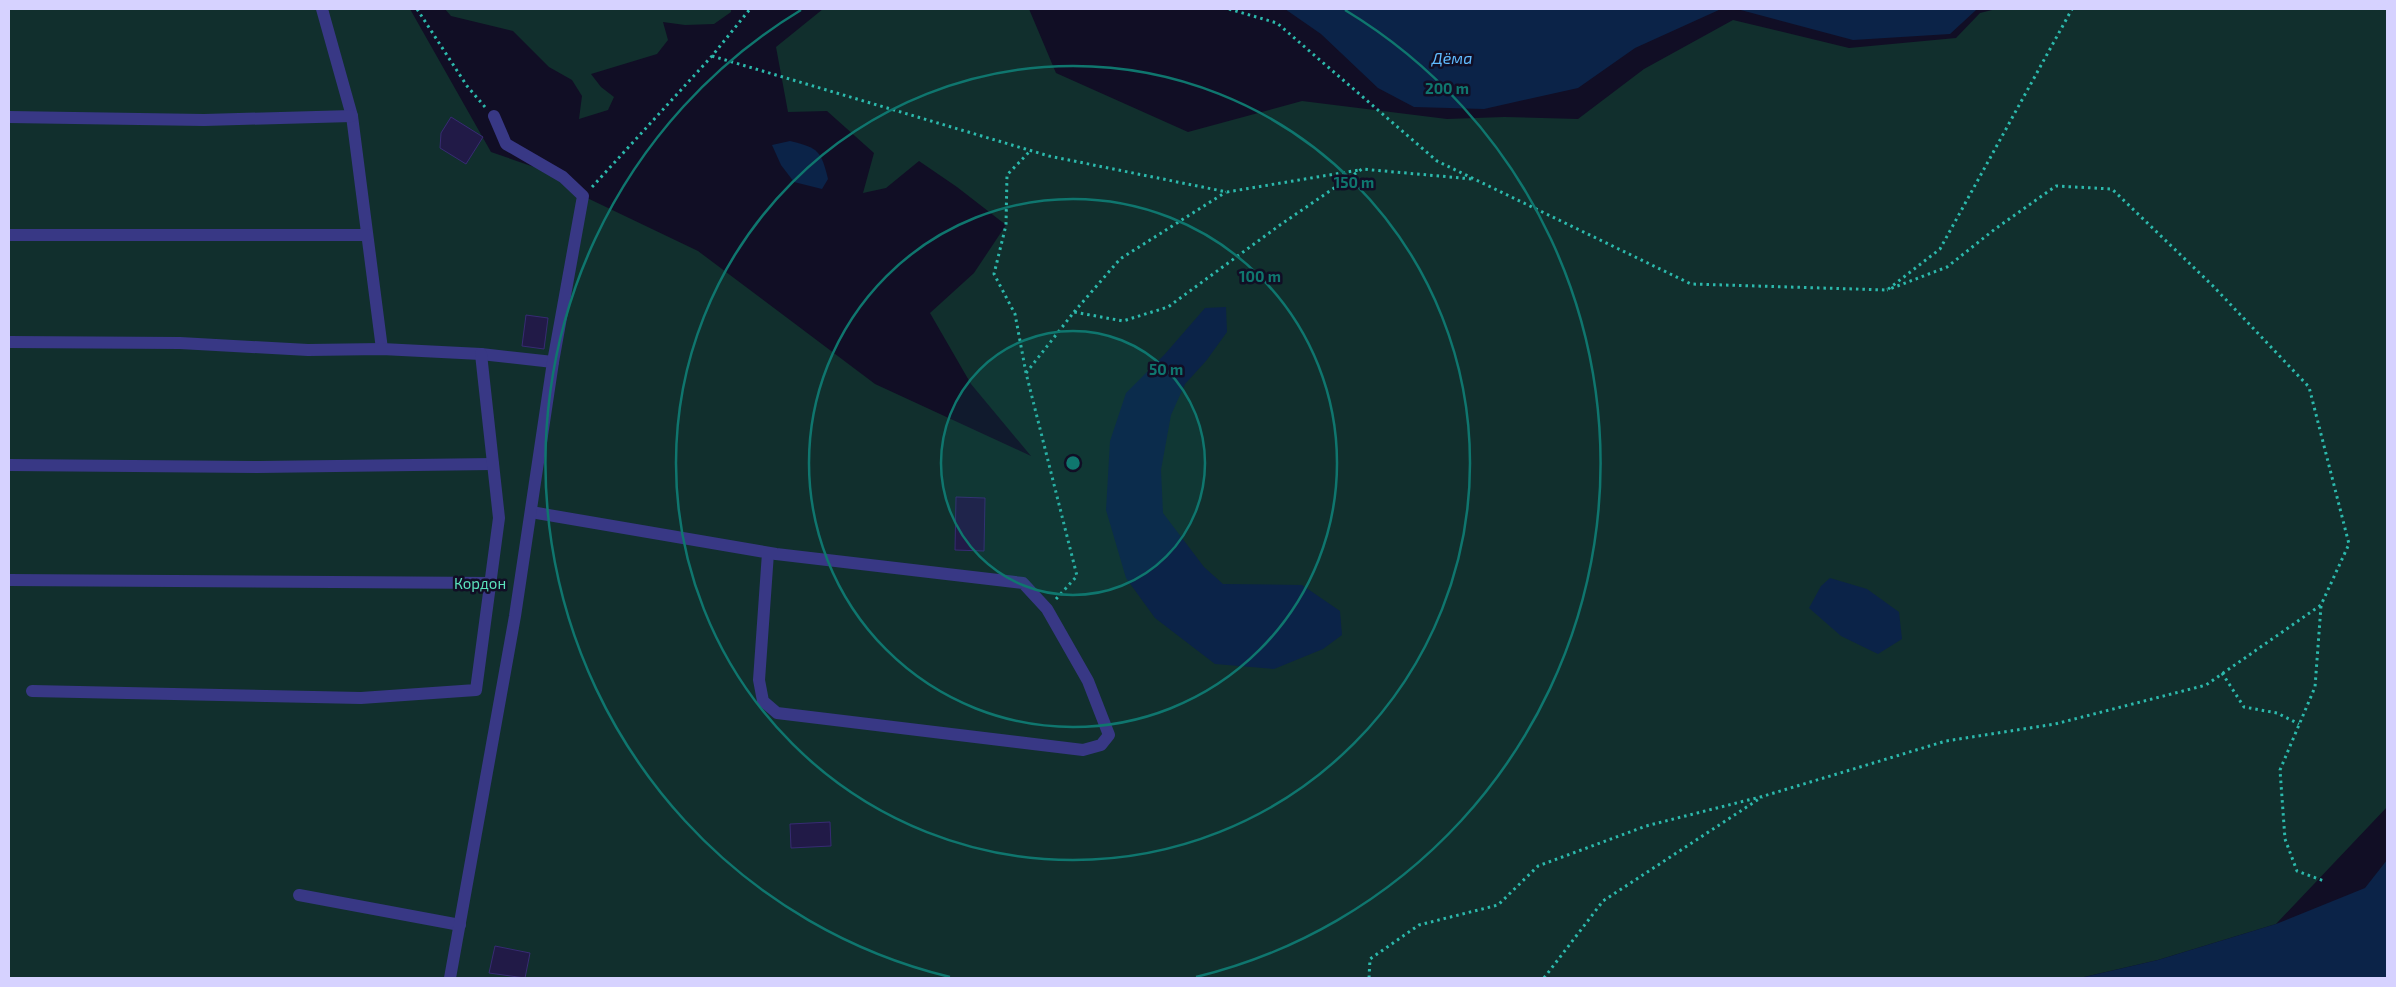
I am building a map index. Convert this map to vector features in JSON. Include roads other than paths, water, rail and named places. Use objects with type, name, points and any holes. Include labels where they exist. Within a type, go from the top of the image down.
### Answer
[{"type":"street","points":[[322,9],[352,116],[382,349]]},
{"type":"street","points":[[9,117],[204,120],[352,116]]},
{"type":"street","points":[[450,978],[531,512],[553,362],[583,196],[563,177],[506,144],[494,116]]},
{"type":"street","points":[[9,235],[367,235]]},
{"type":"street","points":[[9,342],[180,344],[308,350],[382,349],[481,354],[553,362]]},
{"type":"street","points":[[32,691],[361,698],[476,690],[492,583],[499,518],[481,354]]},
{"type":"street","points":[[9,466],[258,468],[493,464]]},
{"type":"street","points":[[531,512],[768,553],[1023,583],[1047,609],[1088,681],[1109,735],[1101,745],[1083,750],[777,713],[763,701],[759,680],[768,553]]},
{"type":"street","points":[[9,580],[492,583]]},
{"type":"street","points":[[299,894],[460,925]]},
{"type":"water","name":"Дёма","points":[[1285,9],[1721,9],[1635,48],[1578,88],[1484,109],[1414,107],[1378,88],[1321,34]]},
{"type":"water","points":[[1737,9],[1981,9],[1976,10],[1950,34],[1853,40]]},
{"type":"water","points":[[790,141],[813,149],[821,157],[828,179],[822,189],[794,182],[781,165],[772,145]]},
{"type":"water","points":[[1226,307],[1227,332],[1206,361],[1185,384],[1171,415],[1161,470],[1163,513],[1204,567],[1223,584],[1302,585],[1340,611],[1342,635],[1323,649],[1274,669],[1215,664],[1155,618],[1126,578],[1106,510],[1110,441],[1126,393],[1165,354],[1205,308]]},
{"type":"water","points":[[1830,578],[1867,589],[1899,612],[1902,639],[1878,654],[1841,636],[1809,608],[1821,586]]},
{"type":"water","points":[[2387,860],[2387,978],[2080,978],[2158,960],[2276,924],[2365,888]]},
{"type":"park label","name":"Кордон","points":[[480,584]]}]
